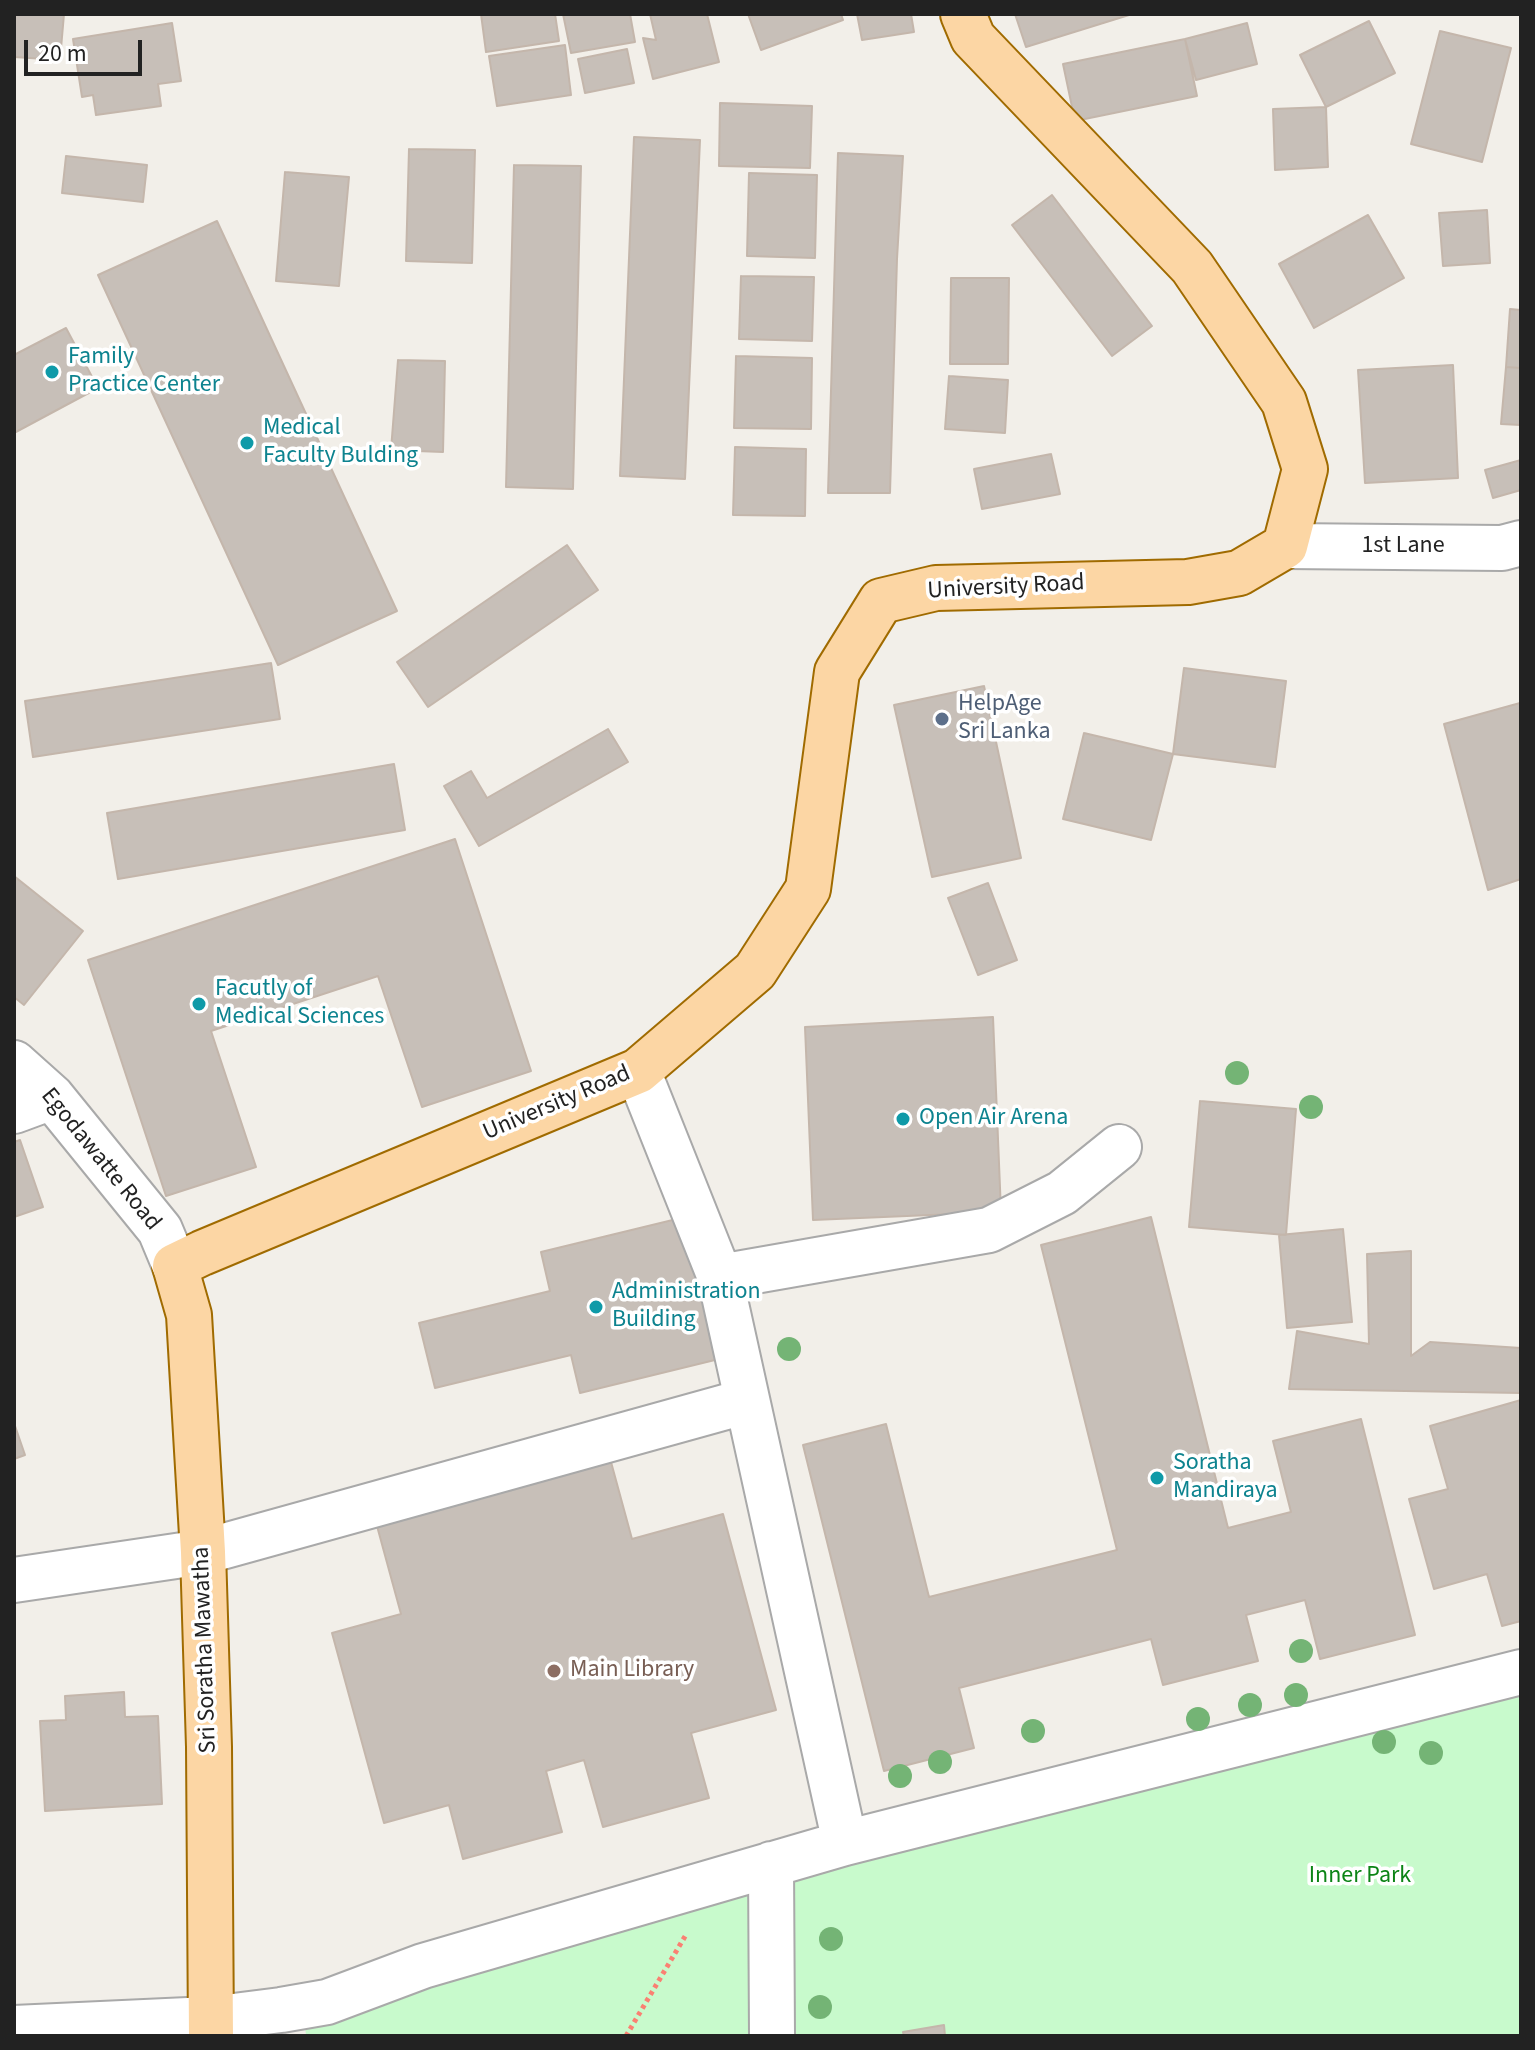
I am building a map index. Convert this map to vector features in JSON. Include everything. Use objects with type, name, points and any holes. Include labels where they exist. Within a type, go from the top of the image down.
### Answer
[{"type":"main road","points":[[963,14],[973,38],[1192,267],[1284,402],[1305,469],[1285,546]]},
{"type":"main road","name":"University Road","points":[[175,1266],[638,1071],[755,971],[808,889],[837,672],[881,601],[936,588],[1188,582],[1239,573],[1285,546]]},
{"type":"main road","name":"Sri Soratha Mawatha","points":[[175,1266],[189,1315],[203,1552],[209,1747],[211,2028]]},
{"type":"street","name":"1st Lane","points":[[1285,546],[1502,548],[1521,543]]},
{"type":"street","name":"Egodawatte Road","points":[[14,1063],[33,1104],[160,1230],[175,1266]]},
{"type":"street","points":[[638,1071],[720,1277],[845,1843]]},
{"type":"street","points":[[720,1277],[989,1230],[1062,1193],[1119,1147]]},
{"type":"street","points":[[14,1580],[203,1552],[747,1401]]},
{"type":"street","points":[[14,2028],[211,2028],[327,2002],[423,1966],[845,1843],[1521,1672]]},
{"type":"street","points":[[771,1864],[772,2036]]},
{"type":"path","points":[[626,2036],[718,1880]]},
{"type":"green space","name":"Inner Park","points":[[1521,1673],[1521,2036],[306,2036],[303,2004]]},
{"type":"building","points":[[14,14],[64,14],[60,60],[14,57]]},
{"type":"building","points":[[481,14],[555,14],[559,41],[486,52]]},
{"type":"building","points":[[563,14],[630,14],[635,42],[571,53]]},
{"type":"building","points":[[650,14],[707,14],[719,62],[653,79],[643,38],[656,40]]},
{"type":"building","points":[[748,14],[841,14],[843,20],[761,50]]},
{"type":"building","points":[[857,14],[911,14],[914,32],[862,40]]},
{"type":"building","points":[[1015,14],[1129,14],[1129,15],[1026,47]]},
{"type":"building","points":[[1369,21],[1395,73],[1326,107],[1300,55]]},
{"type":"building","points":[[172,23],[181,81],[158,84],[161,106],[96,115],[93,95],[82,97],[73,39]]},
{"type":"building","points":[[1247,23],[1257,64],[1196,80],[1185,39]]},
{"type":"building","points":[[1440,31],[1511,48],[1482,162],[1411,144]]},
{"type":"building","points":[[1185,39],[1197,96],[1075,121],[1063,64]]},
{"type":"building","points":[[565,45],[571,95],[497,106],[489,56]]},
{"type":"building","points":[[627,49],[634,83],[585,93],[578,59]]},
{"type":"building","points":[[720,103],[812,106],[810,168],[719,166]]},
{"type":"building","points":[[1326,107],[1328,167],[1275,170],[1273,109]]},
{"type":"building","points":[[634,137],[700,140],[685,479],[620,476]]},
{"type":"building","points":[[409,149],[475,150],[472,263],[406,261]]},
{"type":"building","points":[[838,153],[903,156],[890,493],[828,493]]},
{"type":"building","points":[[66,156],[147,165],[143,202],[62,193]]},
{"type":"building","points":[[514,165],[581,166],[573,489],[506,487]]},
{"type":"building","points":[[285,172],[349,177],[339,286],[276,281]]},
{"type":"building","points":[[749,173],[817,175],[815,258],[747,256]]},
{"type":"building","points":[[1052,195],[1152,326],[1112,356],[1012,225]]},
{"type":"building","points":[[1487,210],[1490,263],[1443,266],[1439,213]]},
{"type":"building","points":[[1368,215],[1404,278],[1314,328],[1279,264]]},
{"type":"building","name":"Medical Faculty Bulding","points":[[217,221],[397,611],[278,665],[98,275]]},
{"type":"building","points":[[741,276],[814,277],[812,341],[739,339]]},
{"type":"building","points":[[951,278],[1009,278],[1008,364],[950,364]]},
{"type":"building","points":[[1510,309],[1521,310],[1521,368],[1506,367]]},
{"type":"building","name":"Family Practice Center","points":[[66,328],[98,388],[14,433],[14,355]]},
{"type":"building","points":[[736,356],[812,358],[811,429],[734,428]]},
{"type":"building","points":[[398,360],[445,361],[443,452],[391,450]]},
{"type":"building","points":[[1453,365],[1458,478],[1365,483],[1358,370]]},
{"type":"building","points":[[1506,367],[1521,368],[1521,425],[1501,424]]},
{"type":"building","points":[[949,376],[1008,380],[1005,433],[945,429]]},
{"type":"building","points":[[735,447],[806,449],[805,516],[733,515]]},
{"type":"building","points":[[1051,454],[1060,494],[982,509],[974,469]]},
{"type":"building","points":[[1521,460],[1521,490],[1493,498],[1485,470]]},
{"type":"building","points":[[567,545],[598,590],[428,707],[397,662]]},
{"type":"building","points":[[271,663],[280,719],[33,757],[25,701]]},
{"type":"building","points":[[1184,668],[1286,681],[1275,767],[1173,754]]},
{"type":"building","points":[[984,686],[1021,858],[932,877],[894,705]]},
{"type":"building","points":[[1520,703],[1521,879],[1488,890],[1444,724]]},
{"type":"building","points":[[608,729],[628,762],[479,846],[444,786],[471,771],[487,798]]},
{"type":"building","points":[[1084,733],[1173,754],[1151,840],[1063,819]]},
{"type":"building","points":[[394,764],[405,830],[118,879],[107,813]]},
{"type":"building","name":"Facutly of Medical Sciences","points":[[455,839],[531,1071],[422,1107],[378,976],[211,1031],[256,1167],[166,1196],[88,960]]},
{"type":"building","points":[[14,876],[83,931],[24,1005],[14,997]]},
{"type":"building","points":[[988,883],[1017,960],[978,975],[948,898]]},
{"type":"building","name":"Open Air Arena","points":[[993,1017],[1001,1212],[813,1220],[805,1027]]},
{"type":"building","points":[[1200,1101],[1296,1109],[1286,1235],[1189,1227]]},
{"type":"building","points":[[20,1140],[43,1207],[14,1217],[14,1142]]},
{"type":"building","name":"Administration Building","points":[[685,1217],[719,1359],[580,1393],[571,1355],[435,1388],[419,1323],[550,1291],[541,1252]]},
{"type":"building","name":"Soratha Mandiraya","points":[[1151,1217],[1228,1528],[1291,1512],[1273,1441],[1361,1419],[1415,1635],[1320,1659],[1305,1600],[1246,1615],[1258,1661],[1163,1685],[1151,1639],[959,1688],[974,1748],[884,1771],[803,1445],[886,1424],[929,1597],[1117,1550],[1041,1245]]},
{"type":"building","points":[[1343,1229],[1352,1322],[1287,1328],[1279,1235]]},
{"type":"building","points":[[1411,1251],[1411,1356],[1430,1342],[1521,1348],[1521,1393],[1289,1389],[1297,1331],[1369,1344],[1367,1254]]},
{"type":"building","points":[[1521,1400],[1521,1621],[1502,1626],[1487,1574],[1434,1589],[1409,1499],[1448,1489],[1430,1426]]},
{"type":"building","points":[[14,1423],[25,1455],[14,1459]]},
{"type":"building","name":"Main Library","points":[[611,1462],[632,1539],[723,1514],[776,1710],[691,1733],[709,1798],[603,1827],[584,1760],[546,1771],[562,1832],[463,1859],[449,1805],[384,1823],[332,1633],[401,1614],[377,1526]]},
{"type":"building","points":[[124,1692],[125,1717],[158,1716],[162,1804],[45,1811],[40,1721],[66,1720],[65,1696]]},
{"type":"building","points":[[944,2025],[945,2036],[904,2036],[903,2032]]},
{"type":"place","name":"Family Practice Center","points":[[52,372]]},
{"type":"place","name":"Medical Faculty Bulding","points":[[247,443]]},
{"type":"place","name":"HelpAge Sri Lanka","points":[[942,719]]},
{"type":"place","name":"Facutly of Medical Sciences","points":[[199,1004]]},
{"type":"place","name":"Open Air Arena","points":[[903,1119]]},
{"type":"place","name":"Administration Building","points":[[596,1307]]},
{"type":"place","name":"Soratha Mandiraya","points":[[1157,1478]]},
{"type":"place","name":"Main Library","points":[[554,1671]]}]
